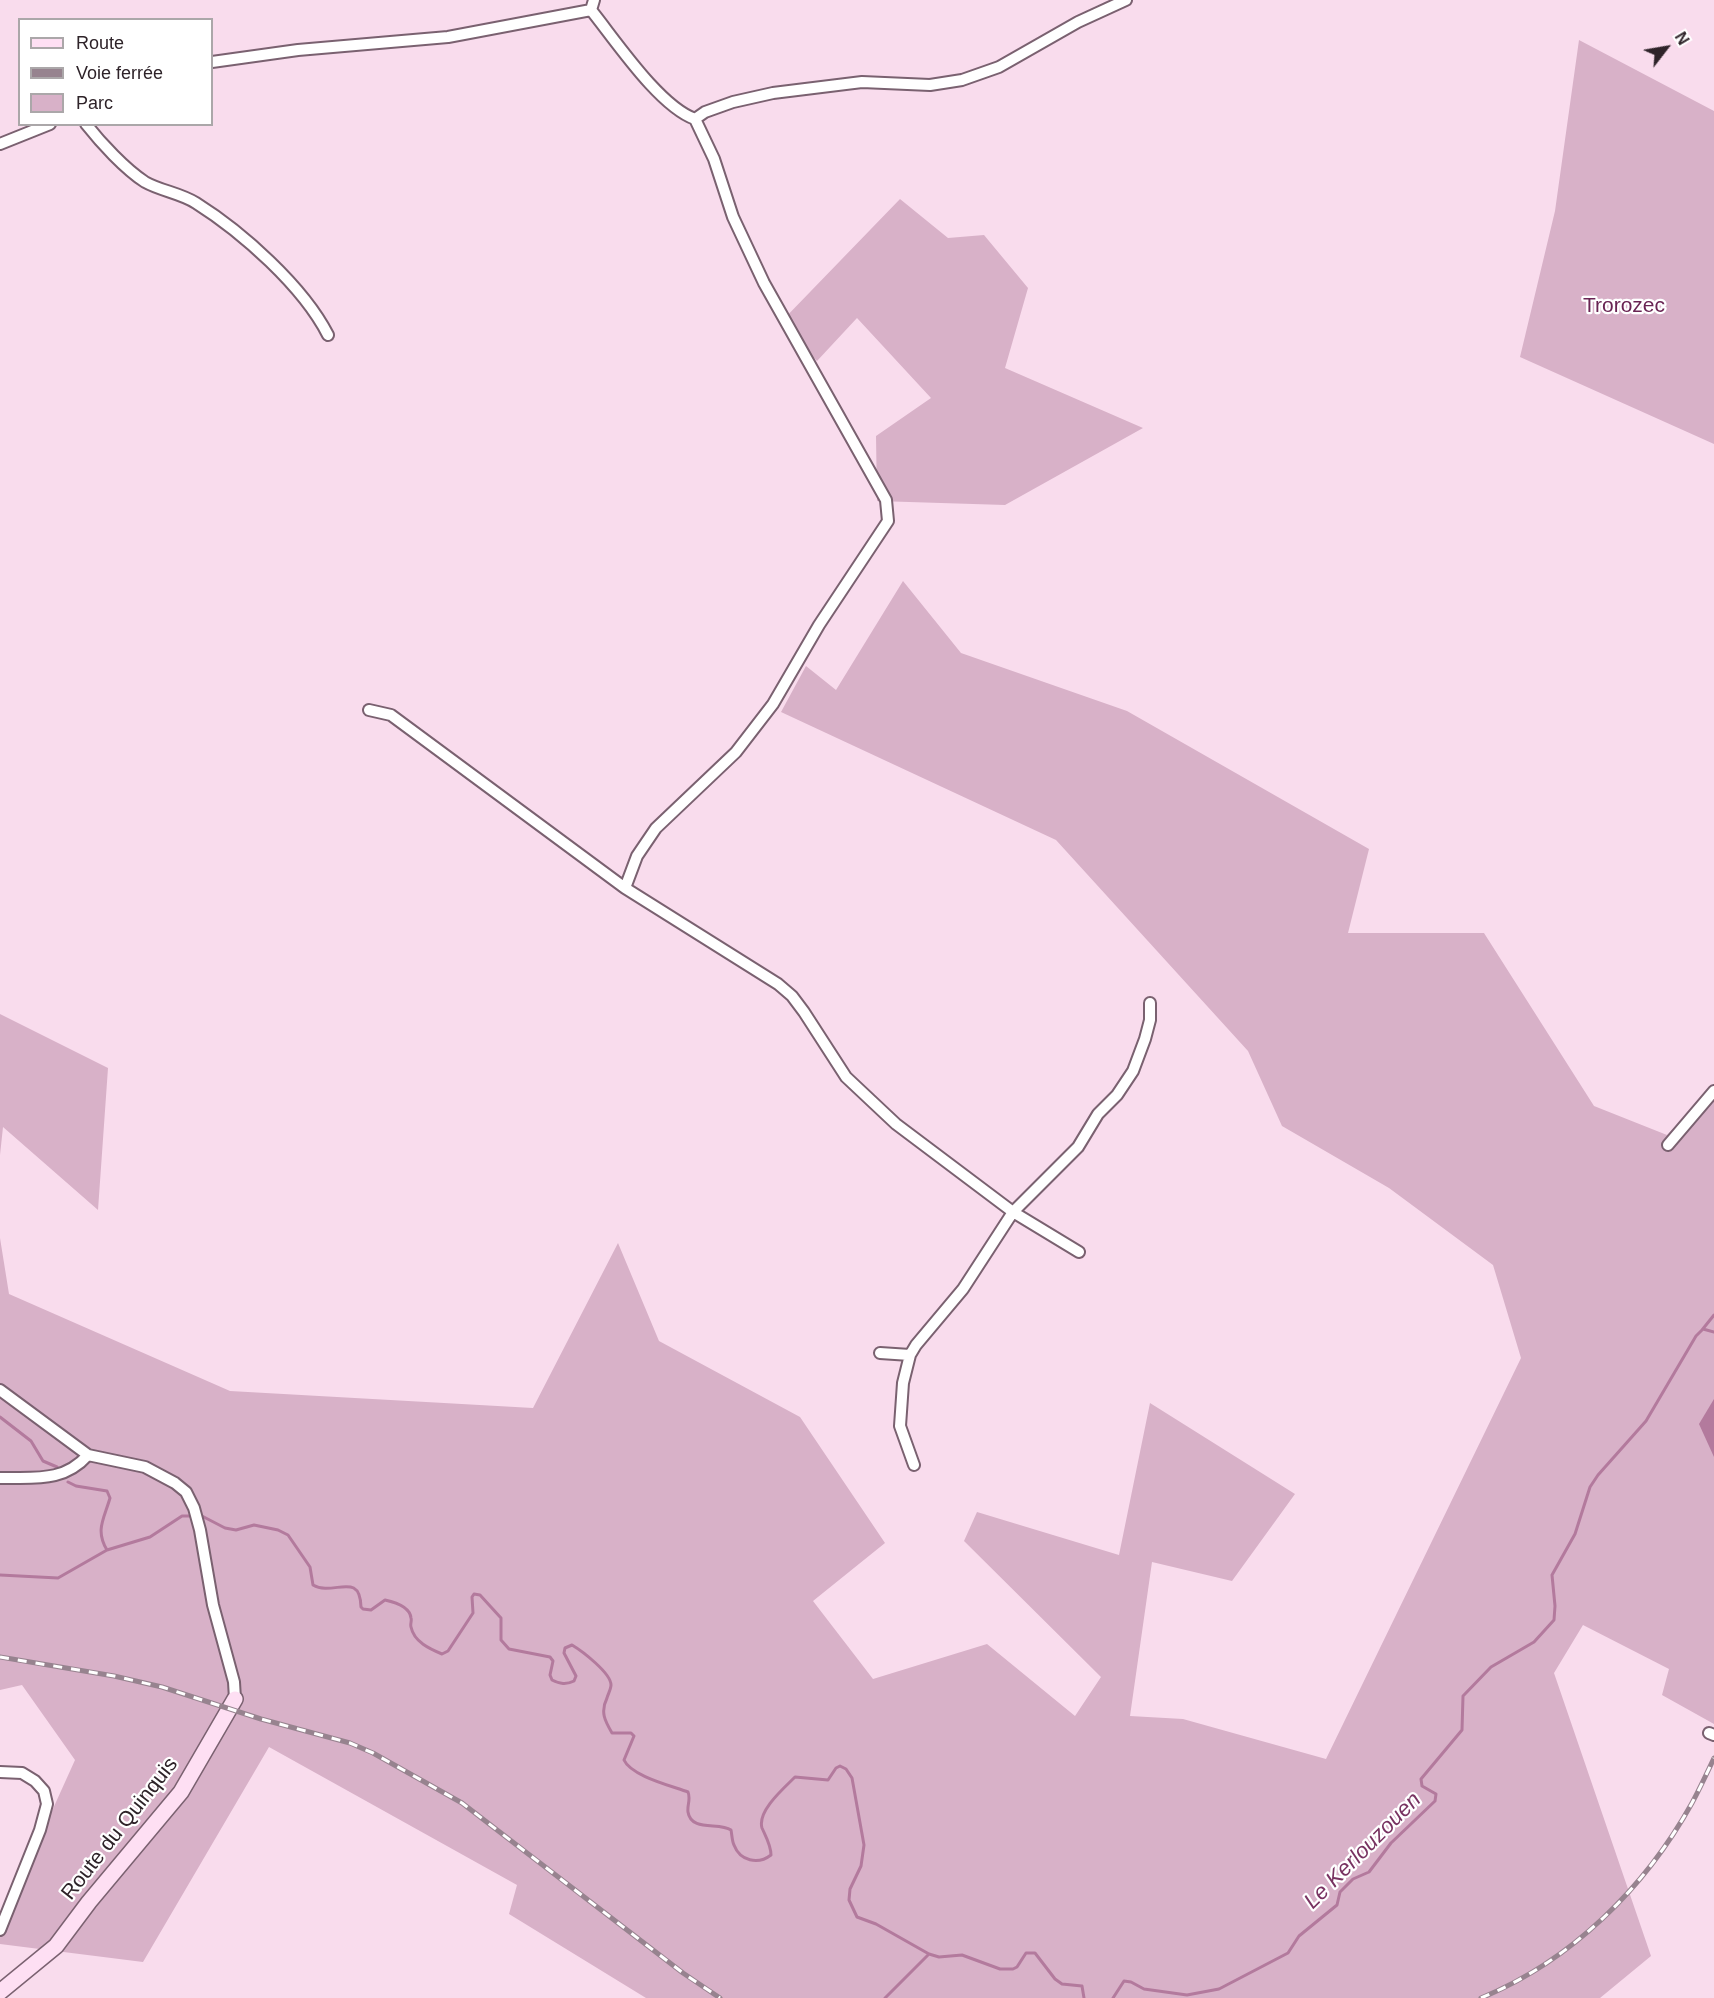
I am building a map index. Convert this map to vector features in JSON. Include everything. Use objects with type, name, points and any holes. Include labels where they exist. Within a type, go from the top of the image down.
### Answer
[{"type":"street","points":[[695,119],[705,112],[733,102],[773,93],[862,82],[930,85],[962,80],[999,67],[1078,22],[1126,0]]},
{"type":"street","points":[[213,62],[298,50],[448,37],[592,5],[652,86],[682,114],[695,119],[714,159],[733,217],[764,283],[886,500],[888,521],[819,625],[773,704],[736,752],[656,828],[638,856],[625,888]]},
{"type":"street","points":[[0,144],[45,126]]},
{"type":"street","points":[[88,126],[127,167],[146,182],[194,202],[229,226],[269,261],[299,294],[318,315],[328,335]]},
{"type":"street","points":[[369,710],[391,715],[625,888],[778,984],[792,996],[804,1012],[834,1062],[852,1083],[896,1124],[1013,1212],[1079,1252]]},
{"type":"street","points":[[914,1465],[900,1426],[903,1383],[910,1355],[963,1289],[1013,1212],[1078,1147],[1098,1114],[1117,1095],[1133,1071],[1148,1030],[1150,1002]]},
{"type":"street","points":[[1668,1145],[1714,1091]]},
{"type":"street","points":[[880,1353],[910,1355]]},
{"type":"street","points":[[0,1390],[88,1455],[80,1464],[59,1476],[0,1478]]},
{"type":"street","name":"Route du Quinquis","points":[[0,1992],[56,1946],[89,1902],[181,1792],[235,1699],[234,1682],[213,1605],[200,1530],[194,1508],[186,1492],[175,1483],[145,1467],[88,1455]]},
{"type":"street","points":[[0,1772],[22,1773],[36,1781],[44,1791],[47,1804],[40,1830],[0,1930]]},
{"type":"green space","name":"Trorozec","points":[[1579,40],[1714,111],[1714,444],[1520,357],[1555,211]]},
{"type":"green space","points":[[900,199],[948,238],[984,235],[1028,288],[1005,368],[1143,428],[1005,505],[877,501],[876,436],[931,398],[857,318],[817,361],[780,323]]},
{"type":"green space","points":[[903,581],[961,653],[1127,711],[1369,849],[1348,933],[1484,933],[1594,1106],[1667,1135],[1714,1087],[1714,1724],[1662,1695],[1669,1669],[1583,1625],[1554,1673],[1651,1956],[1600,1998],[646,1998],[509,1914],[517,1885],[269,1747],[143,1962],[0,1944],[0,1926],[75,1760],[22,1685],[0,1690],[0,1238],[9,1294],[230,1391],[533,1408],[618,1243],[659,1341],[800,1417],[885,1543],[813,1601],[873,1679],[987,1644],[1075,1716],[1101,1677],[964,1541],[977,1512],[1119,1555],[1150,1403],[1295,1494],[1232,1581],[1152,1562],[1130,1716],[1183,1719],[1326,1759],[1521,1358],[1493,1265],[1389,1188],[1282,1126],[1248,1051],[1056,840],[781,712],[806,666],[836,690]]},
{"type":"green space","points":[[0,1014],[108,1068],[98,1210],[3,1127],[0,1155]]},
{"type":"shaded area","points":[[1714,1399],[1714,1457],[1699,1424]]},
{"type":"waterway","points":[[1702,1330],[1714,1315]]},
{"type":"waterway","name":"Le Kerlouzouen","points":[[1113,1998],[1124,1981],[1144,1989],[1187,1995],[1219,1989],[1288,1953],[1299,1936],[1337,1905],[1340,1892],[1353,1879],[1369,1872],[1391,1843],[1435,1801],[1436,1794],[1422,1786],[1421,1779],[1462,1730],[1463,1696],[1491,1667],[1534,1642],[1554,1620],[1552,1575],[1575,1534],[1590,1487],[1646,1421],[1696,1336],[1703,1329],[1714,1332]]},
{"type":"waterway","points":[[0,1417],[31,1441],[43,1461],[57,1467]]},
{"type":"waterway","points":[[68,1482],[76,1486],[107,1491],[110,1498],[101,1530],[103,1543],[107,1550]]},
{"type":"waterway","name":"Le Kerlouzouen","points":[[200,1515],[225,1528],[236,1530],[254,1525],[278,1530],[288,1535],[310,1567],[313,1585],[321,1588],[351,1587],[356,1590],[363,1609],[371,1610],[385,1600],[401,1606],[410,1614],[415,1637],[442,1654],[448,1651],[473,1613],[472,1597],[474,1594],[480,1595],[501,1618],[501,1640],[509,1649],[550,1657],[553,1661],[550,1675],[552,1680],[563,1684],[574,1681],[576,1676],[564,1653],[565,1648],[572,1645],[595,1663],[610,1680],[611,1687],[604,1708],[604,1716],[612,1733],[631,1733],[634,1736],[624,1760],[628,1766],[643,1776],[688,1792],[690,1818],[700,1824],[731,1830],[732,1840],[740,1855],[750,1860],[761,1860],[771,1855],[762,1821],[767,1807],[778,1793],[795,1777],[828,1780],[836,1768],[840,1766],[846,1769],[852,1778],[864,1845],[861,1866],[850,1889],[849,1900],[857,1917],[876,1924],[929,1954],[939,1957],[962,1955],[1000,1969],[1013,1969],[1017,1967],[1026,1953],[1035,1953],[1055,1979],[1062,1984],[1082,1986],[1084,1998]]},
{"type":"waterway","name":"Le Kerlouzouen","points":[[0,1575],[58,1578],[107,1550],[150,1537],[182,1516],[193,1516]]},
{"type":"waterway","points":[[885,1998],[929,1954]]},
{"type":"railway","points":[[0,1657],[114,1676],[162,1687],[261,1719],[350,1743],[373,1753],[462,1803],[683,1973],[720,1998]]},
{"type":"railway","points":[[1481,1998],[1545,1964],[1603,1918],[1652,1864],[1673,1834],[1692,1803],[1714,1758]]}]
